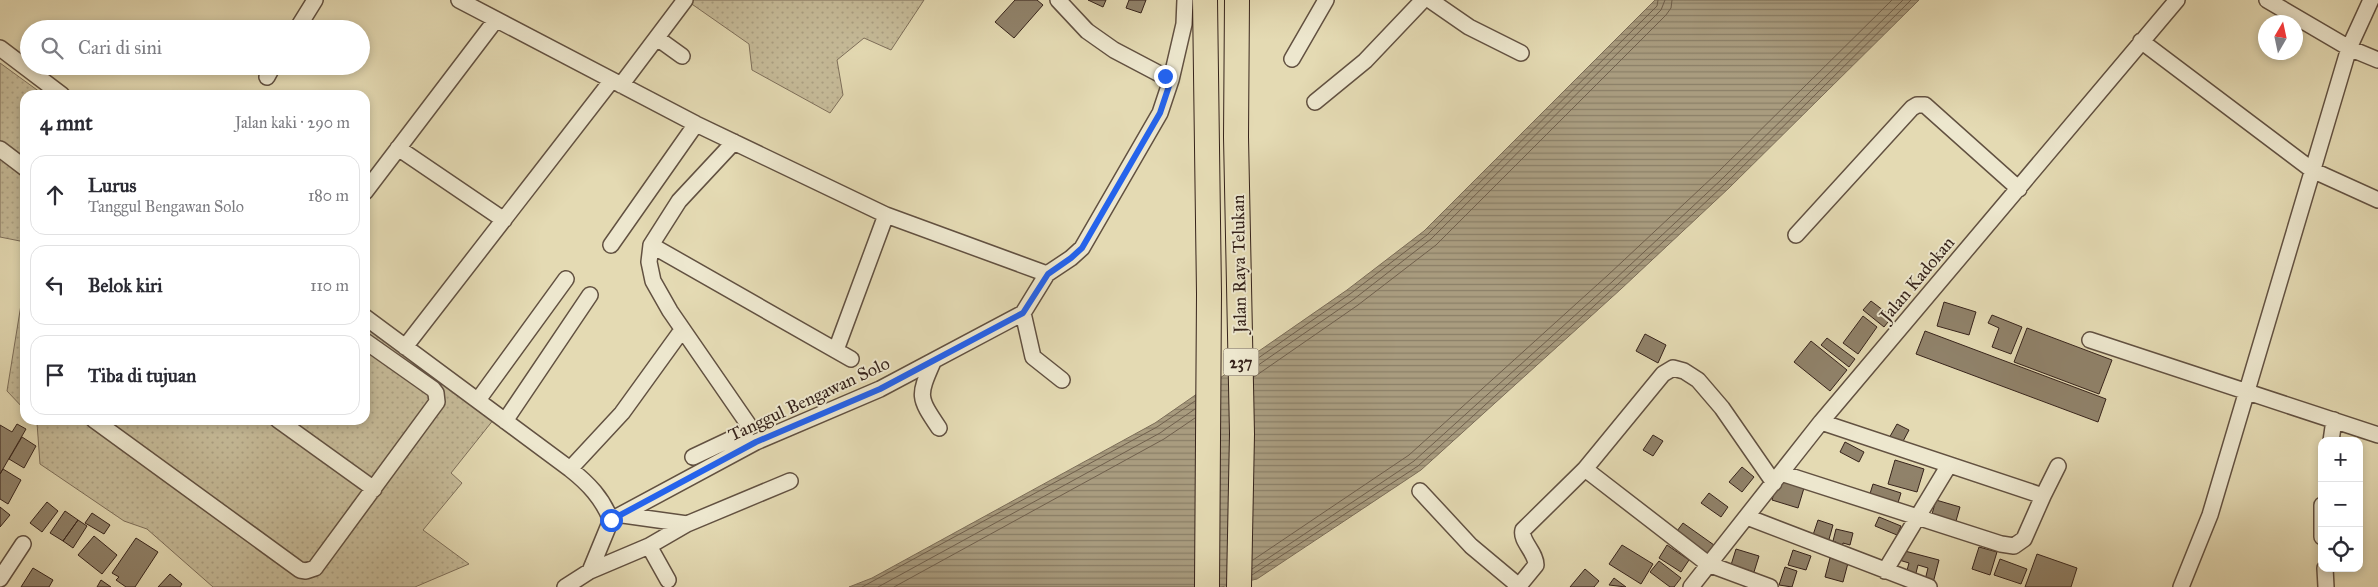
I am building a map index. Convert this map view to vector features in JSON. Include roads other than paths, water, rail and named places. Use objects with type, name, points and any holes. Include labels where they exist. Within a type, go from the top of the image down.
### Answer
[{"type":"main road","name":"Jalan Raya Telukan","points":[[1205,0],[1209,294],[1207,587]]},
{"type":"main road","name":"Jalan Raya Telukan","points":[[1237,0],[1236,137],[1242,424],[1239,587]]},
{"type":"street","points":[[303,20],[315,0]]},
{"type":"street","points":[[459,0],[477,4],[495,21],[696,124],[886,215],[1048,274]]},
{"type":"street","points":[[405,346],[504,220],[617,83],[657,38],[685,0]]},
{"type":"street","points":[[1058,0],[1087,31],[1114,50],[1171,80]]},
{"type":"street","points":[[1062,380],[1033,357],[1023,313],[1048,274],[1082,248],[1160,113],[1171,80],[1184,24],[1185,0]]},
{"type":"street","points":[[1292,59],[1326,0]]},
{"type":"street","points":[[1315,102],[1365,61],[1422,0]]},
{"type":"street","points":[[1430,0],[1469,27],[1521,53]]},
{"type":"street","name":"Jalan Kadokan","points":[[1691,587],[1821,422],[2177,0]]},
{"type":"street","points":[[2267,0],[2348,48],[2378,60]]},
{"type":"street","points":[[2181,587],[2210,515],[2348,48],[2371,0]]},
{"type":"street","points":[[370,185],[495,21]]},
{"type":"street","points":[[657,38],[682,56]]},
{"type":"street","points":[[2142,40],[2312,170],[2378,200]]},
{"type":"street","points":[[0,48],[20,63]]},
{"type":"street","points":[[36,75],[55,90]]},
{"type":"street","points":[[1796,235],[1912,108],[1917,105],[1925,105],[2018,189]]},
{"type":"street","points":[[610,245],[696,124]]},
{"type":"street","points":[[693,457],[746,432],[748,424],[682,330],[653,281],[649,262],[652,246],[679,201],[734,142]]},
{"type":"street","points":[[398,148],[504,220]]},
{"type":"street","points":[[0,149],[20,164]]},
{"type":"street","points":[[836,350],[886,215]]},
{"type":"street","points":[[652,246],[850,359]]},
{"type":"street","points":[[478,400],[566,279]]},
{"type":"street","points":[[504,420],[590,295]]},
{"type":"street","name":"Tanggul Bengawan Solo","points":[[617,518],[756,442],[880,389],[1023,313]]},
{"type":"street","points":[[370,321],[570,469],[591,486],[617,518],[687,524]]},
{"type":"street","points":[[570,469],[622,413],[682,330]]},
{"type":"street","points":[[2090,340],[2378,434]]},
{"type":"street","points":[[101,425],[300,570],[306,571],[314,568],[374,489],[434,406],[437,397],[433,390],[370,345]]},
{"type":"street","points":[[933,362],[923,386],[921,398],[939,428]]},
{"type":"street","points":[[1420,491],[1471,546],[1519,587],[1536,565],[1536,558],[1522,536],[1523,530],[1585,469],[1663,374],[1673,368],[1684,371],[1698,380],[1777,478],[1918,517],[2001,544],[2014,546],[2024,540],[2058,466]]},
{"type":"street","points":[[2332,437],[2334,420]]},
{"type":"street","points":[[1821,422],[2043,496]]},
{"type":"street","points":[[285,425],[374,489]]},
{"type":"street","points":[[1885,571],[1949,465]]},
{"type":"street","points":[[1585,469],[1708,564],[1770,587]]},
{"type":"street","points":[[565,587],[590,571],[649,546],[687,524],[790,481]]},
{"type":"street","points":[[1747,517],[1929,587]]},
{"type":"street","points":[[590,571],[617,518]]},
{"type":"street","points":[[0,579],[23,544]]},
{"type":"street","points":[[649,546],[668,580]]},
{"type":"street","points":[[2325,572],[2326,587]]},
{"type":"water","points":[[1655,0],[1919,0],[1729,188],[1621,289],[1421,470],[1257,579],[1221,587],[849,587],[872,578],[1155,423],[1347,290],[1424,231]]}]
